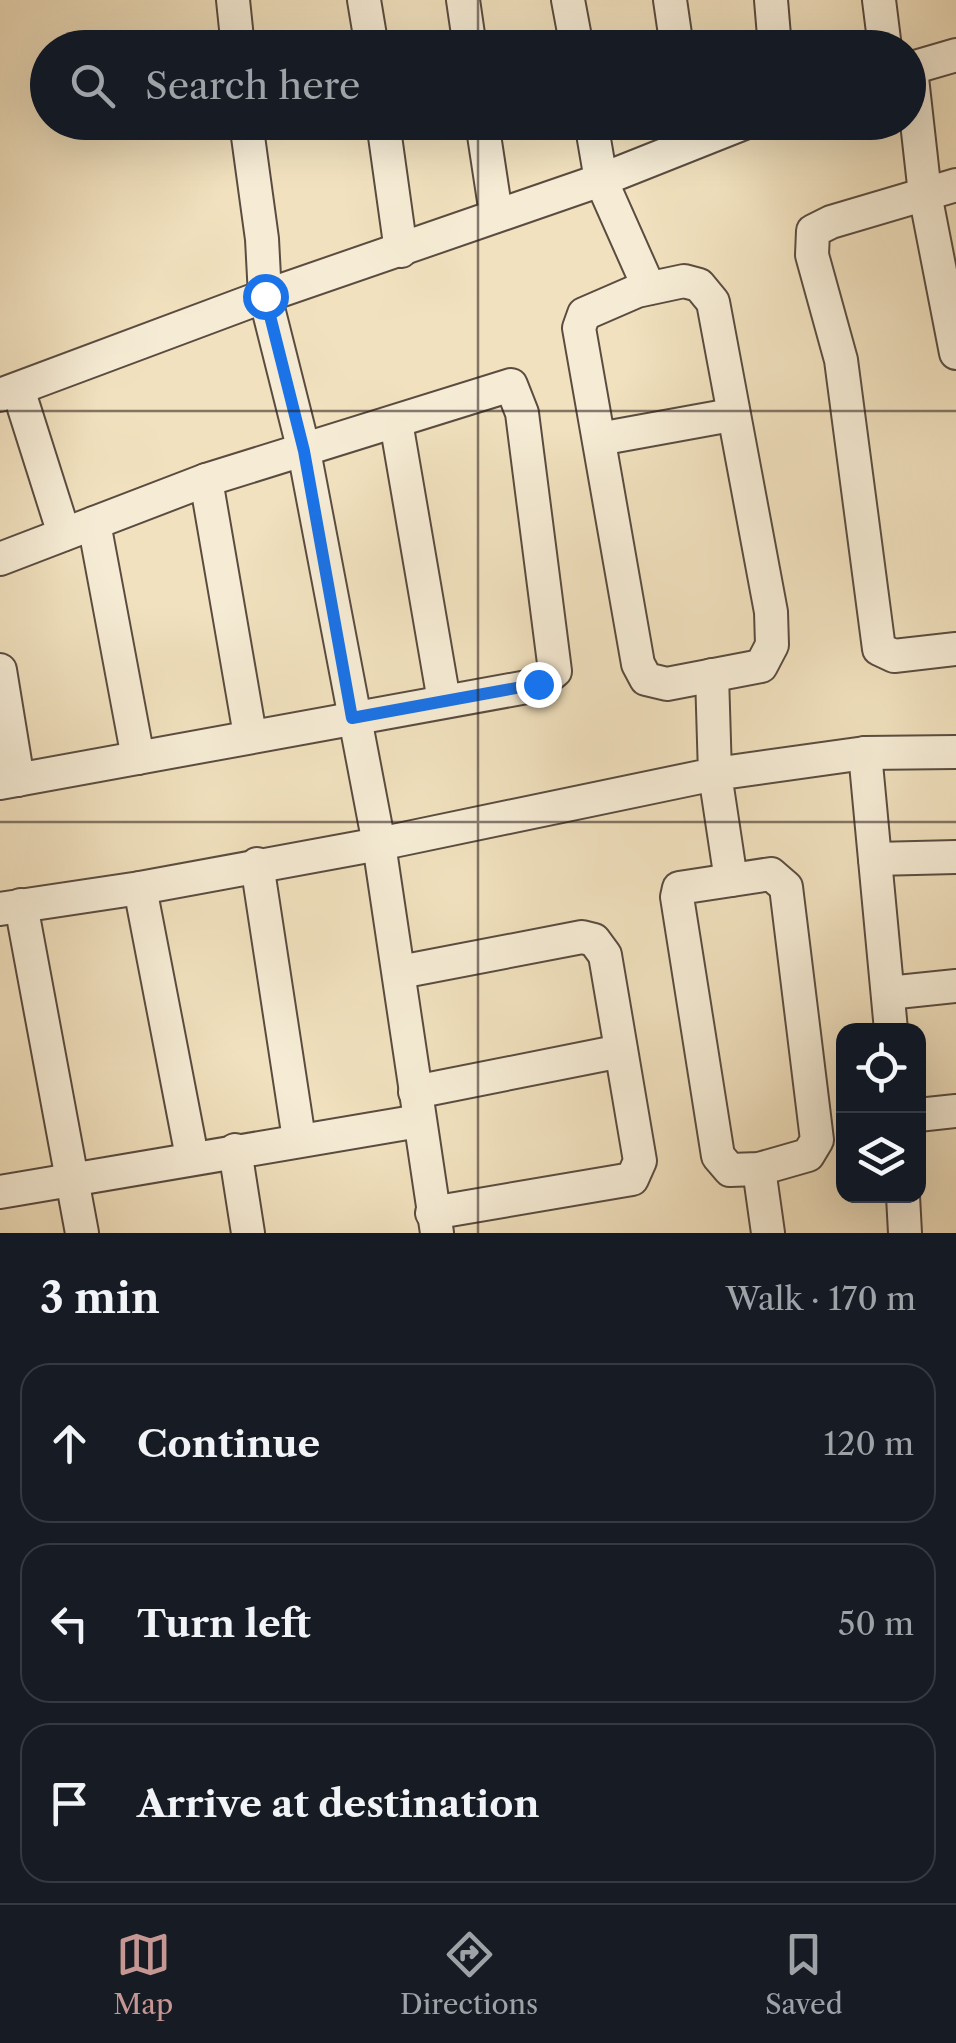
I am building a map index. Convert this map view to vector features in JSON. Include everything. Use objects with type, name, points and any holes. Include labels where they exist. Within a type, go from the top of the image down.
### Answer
[{"type":"street","points":[[233,0],[236,30]]},
{"type":"street","points":[[364,0],[369,30]]},
{"type":"street","points":[[463,0],[467,30]]},
{"type":"street","points":[[568,0],[574,30]]},
{"type":"street","points":[[670,0],[674,30]]},
{"type":"street","points":[[771,0],[774,30]]},
{"type":"street","points":[[879,0],[883,30]]},
{"type":"street","points":[[926,64],[956,54]]},
{"type":"street","points":[[926,131],[941,190],[956,353]]},
{"type":"street","points":[[248,140],[262,239],[265,296],[304,451],[379,844],[435,1223],[632,1179],[640,1161],[605,956],[594,940],[582,937],[400,972]]},
{"type":"street","points":[[385,140],[401,251]]},
{"type":"street","points":[[485,140],[496,214]]},
{"type":"street","points":[[593,140],[601,180],[648,288]]},
{"type":"street","points":[[138,758],[79,528],[9,392],[265,296],[601,180],[676,140]]},
{"type":"street","points":[[941,190],[813,231],[812,254],[841,360],[879,649],[894,656],[956,649]]},
{"type":"street","points":[[684,281],[698,286],[713,302],[731,415],[771,612],[772,645],[761,666],[667,684],[646,679],[638,664],[578,328],[584,314],[648,288],[684,281]]},
{"type":"street","points":[[0,560],[206,480],[511,385],[522,412],[554,671],[538,684],[9,781],[0,670]]},
{"type":"street","points":[[599,438],[731,415]]},
{"type":"street","points":[[396,422],[444,701]]},
{"type":"street","points":[[206,480],[250,735]]},
{"type":"street","points":[[712,675],[715,774],[731,880]]},
{"type":"street","points":[[82,1233],[11,907],[140,888],[379,844],[715,774],[865,753],[956,752]]},
{"type":"street","points":[[865,753],[890,1023]]},
{"type":"street","points":[[875,859],[956,856]]},
{"type":"street","points":[[257,864],[299,1139]]},
{"type":"street","points":[[771,874],[786,887],[817,1140],[808,1155],[759,1169],[730,1170],[718,1156],[677,897],[679,888],[771,874]]},
{"type":"street","points":[[140,888],[192,1157]]},
{"type":"street","points":[[888,993],[956,986]]},
{"type":"street","points":[[0,1192],[299,1139],[621,1051]]},
{"type":"street","points":[[926,1114],[956,1111]]},
{"type":"street","points":[[234,1150],[248,1233]]},
{"type":"street","points":[[759,1169],[768,1233]]},
{"type":"street","points":[[903,1203],[905,1233]]},
{"type":"route","points":[[265,296],[304,451],[352,718],[538,684]]}]
